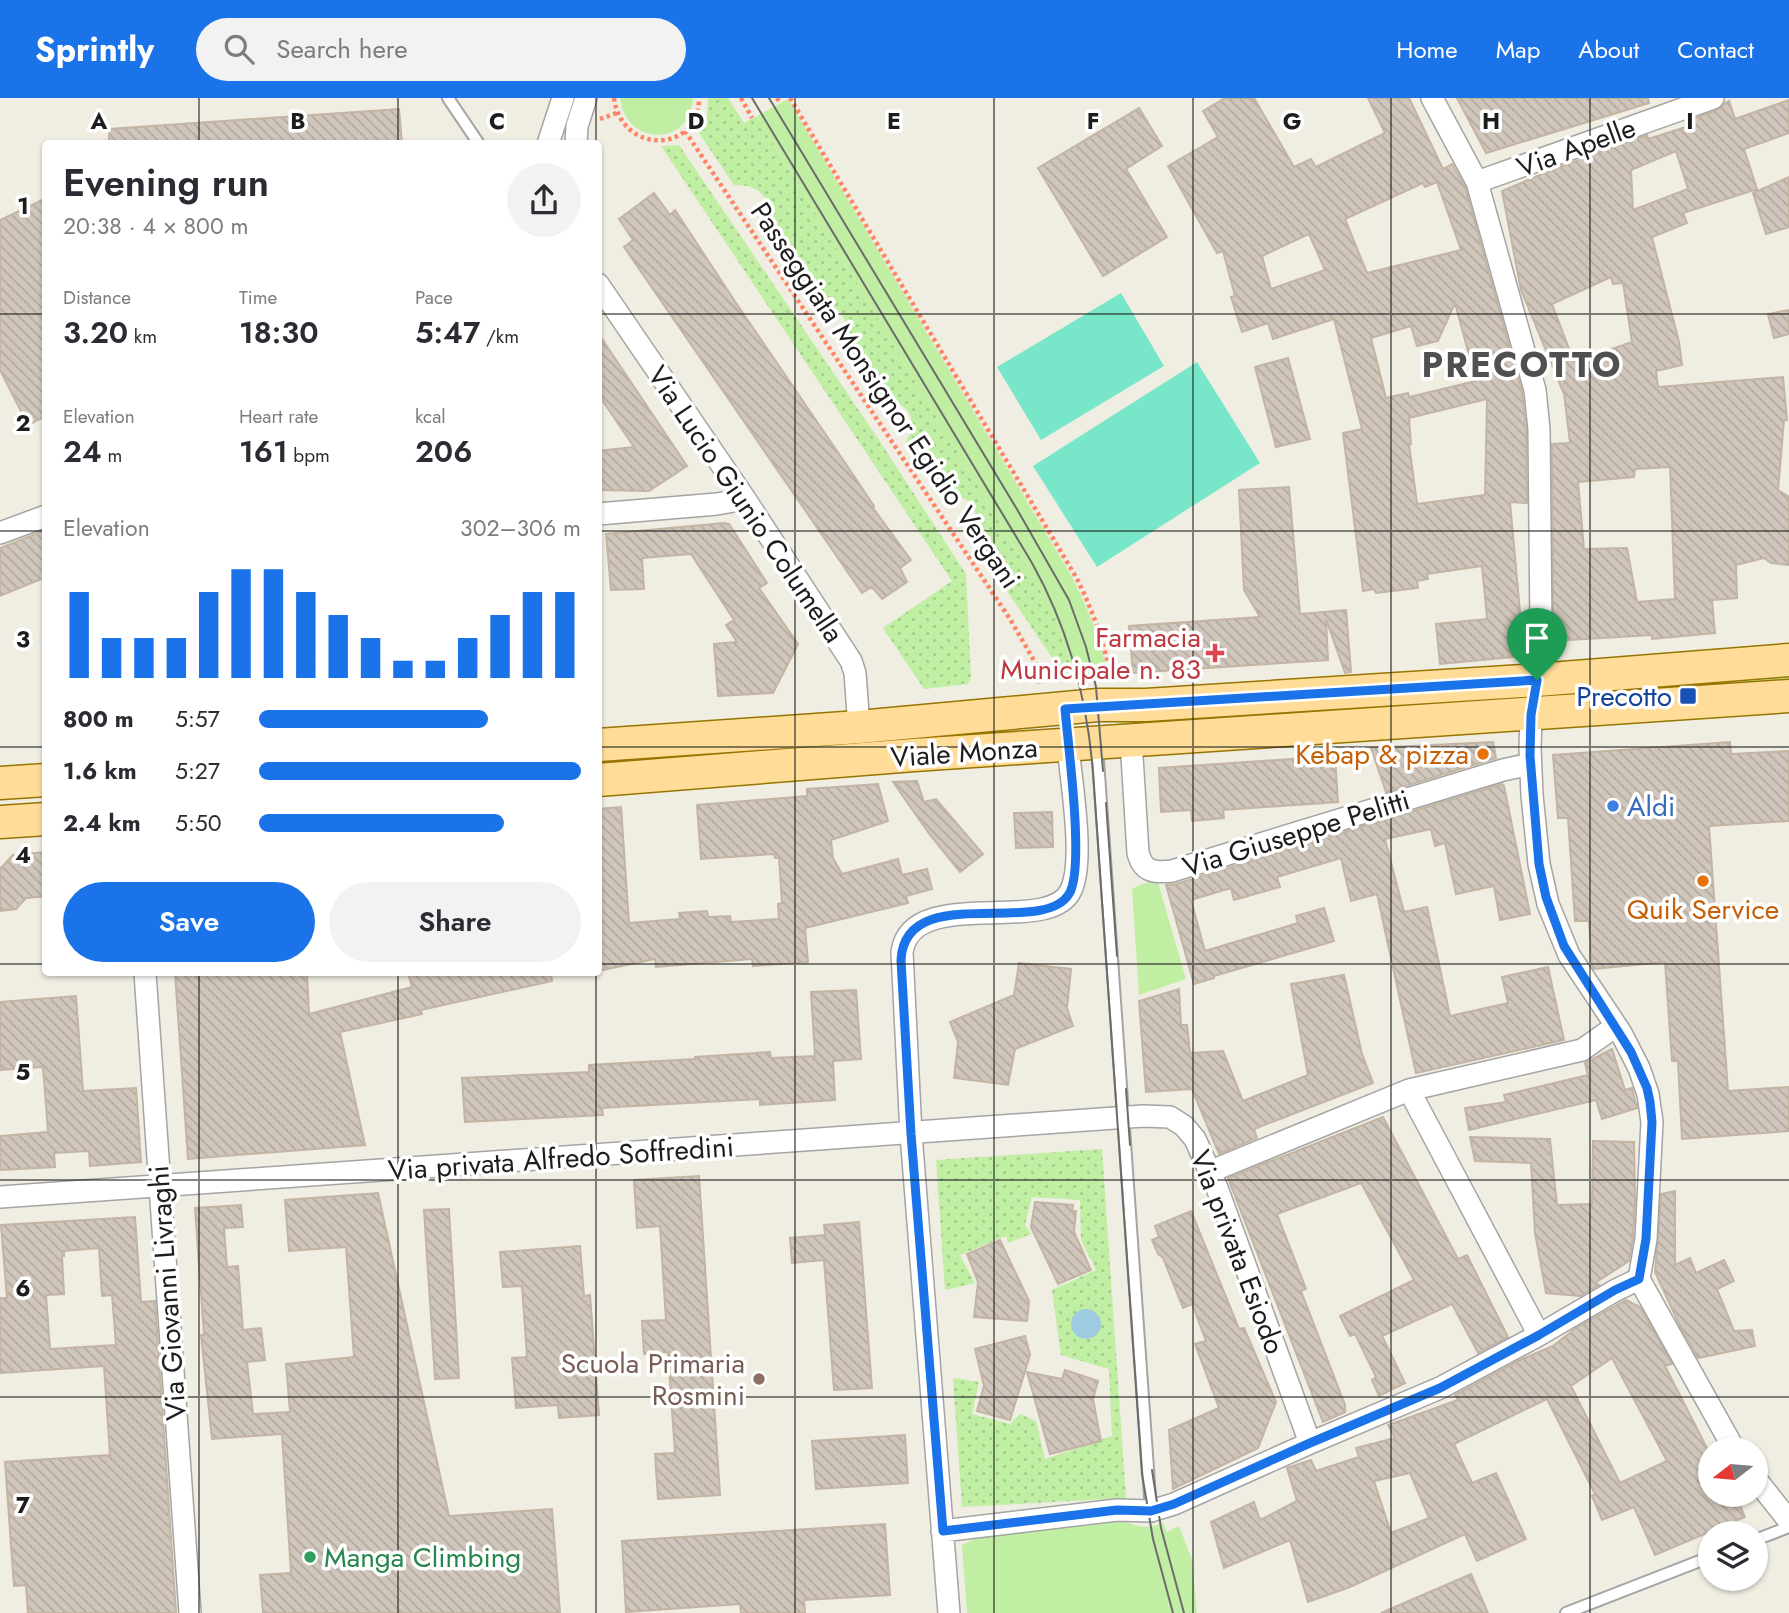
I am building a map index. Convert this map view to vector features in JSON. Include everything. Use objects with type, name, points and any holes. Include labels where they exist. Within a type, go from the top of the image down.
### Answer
[{"type":"main road","name":"Viale Monza","points":[[602,780],[914,755],[1082,745],[1371,707],[1537,680],[1789,660]]},
{"type":"main road","points":[[1531,715],[1537,680]]},
{"type":"main road","name":"Viale Monza","points":[[602,745],[1065,709],[1371,707],[1531,715],[1789,696]]},
{"type":"main road","points":[[1065,709],[1082,745]]},
{"type":"main road","points":[[0,783],[42,780]]},
{"type":"main road","points":[[0,822],[42,819]]},
{"type":"street","points":[[549,140],[563,98]]},
{"type":"street","points":[[576,140],[577,126],[586,98]]},
{"type":"street","points":[[1432,98],[1477,183],[1529,360],[1537,400],[1541,630],[1537,680]]},
{"type":"street","name":"Via Apelle","points":[[1477,183],[1678,103],[1713,98]]},
{"type":"street","name":"Via Lucio Giunio Columella","points":[[602,293],[745,499],[851,661],[855,673],[859,727]]},
{"type":"street","points":[[602,514],[717,504],[745,499]]},
{"type":"street","points":[[0,533],[42,517]]},
{"type":"street","points":[[1531,715],[1530,764],[1539,864],[1552,916],[1569,955],[1616,1026],[1647,1088],[1651,1110],[1646,1239],[1639,1279],[1727,1437]]},
{"type":"street","name":"Via Giuseppe Pelitti","points":[[1131,740],[1138,852],[1143,866],[1153,872],[1172,871],[1503,769],[1530,764]]},
{"type":"street","points":[[949,1613],[911,1134],[902,953],[909,934],[927,922],[962,915],[1045,909],[1066,899],[1073,886],[1077,849],[1082,745]]},
{"type":"street","name":"Via Giovanni Livraghi","points":[[145,976],[190,1613]]},
{"type":"street","points":[[1209,1172],[1409,1090],[1582,1050],[1616,1026]]},
{"type":"street","points":[[1409,1090],[1539,1335]]},
{"type":"street","name":"Via privata Esiodo","points":[[1122,1119],[1163,1115],[1178,1121],[1195,1139],[1310,1443]]},
{"type":"street","name":"Via privata Alfredo Soffredini","points":[[0,1197],[1122,1119]]},
{"type":"street","points":[[943,1531],[1117,1510],[1151,1511],[1174,1504],[1440,1388],[1639,1279]]},
{"type":"street","points":[[1768,1494],[1789,1521]]},
{"type":"lane","points":[[448,98],[476,140]]},
{"type":"lane","points":[[1082,745],[1122,1119],[1151,1511]]},
{"type":"lane","points":[[1768,1535],[1789,1527]]},
{"type":"lane","points":[[1566,1613],[1698,1563]]},
{"type":"path","points":[[614,98],[617,113],[624,125],[646,140],[660,141],[685,131],[694,120],[699,98]]},
{"type":"path","points":[[741,98],[752,118]]},
{"type":"path","points":[[790,98],[1076,577],[1103,640],[1113,684]]},
{"type":"path","name":"Passeggiata Monsignor Egidio Vergani","points":[[685,131],[1010,619],[1036,664],[1039,688]]},
{"type":"green space","points":[[620,98],[693,98],[690,114],[682,125],[671,132],[658,135],[645,133],[634,126],[625,114]]},
{"type":"green space","points":[[708,98],[728,98],[744,123],[757,116],[1047,602],[1057,621],[1075,677],[1063,673],[971,538],[976,521],[972,506],[960,497],[942,496],[906,442],[911,425],[908,411],[897,403],[879,401],[844,347],[846,322],[838,310],[814,305],[763,230],[768,211],[764,197],[753,188],[734,185],[697,130],[707,116]]},
{"type":"green space","points":[[788,99],[1072,577],[1093,624],[1108,674],[1075,677],[1057,621],[1047,602],[757,116]]},
{"type":"green space","points":[[679,145],[879,440],[966,574],[971,678],[968,684],[924,689],[883,628],[952,581],[661,146]]},
{"type":"green space","points":[[1121,293],[1164,366],[1041,440],[997,367]]},
{"type":"green space","points":[[1197,362],[1260,463],[1097,567],[1033,466]]},
{"type":"green space","points":[[1789,674],[1789,683],[1587,697],[1587,689]]},
{"type":"green space","points":[[1352,705],[1355,711],[1118,730],[1118,722]]},
{"type":"green space","points":[[1039,729],[1039,736],[602,767],[602,759]]},
{"type":"green space","points":[[1157,879],[1186,979],[1139,995],[1132,890]]},
{"type":"green space","points":[[1102,1149],[1126,1498],[962,1507],[953,1378],[979,1382],[972,1414],[1010,1424],[1020,1414],[1036,1421],[1045,1459],[1112,1436],[1109,1369],[1061,1355],[1052,1290],[1096,1270],[1081,1240],[1080,1200],[1032,1197],[1025,1225],[1031,1234],[1008,1243],[1006,1236],[960,1255],[975,1283],[945,1290],[936,1160]]},
{"type":"green space","points":[[1119,1517],[1140,1526],[1163,1523],[1167,1532],[1179,1526],[1192,1560],[1197,1613],[967,1613],[962,1545],[1010,1523]]},
{"type":"water","points":[[1086,1309],[1092,1310],[1100,1318],[1100,1330],[1092,1338],[1086,1339],[1080,1338],[1072,1330],[1071,1324],[1072,1318],[1080,1310]]},
{"type":"building","points":[[1225,98],[1254,98],[1294,167],[1311,159],[1316,167],[1385,133],[1368,98],[1409,98],[1443,169],[1452,164],[1465,187],[1522,392],[1526,428],[1527,503],[1510,502],[1524,656],[1440,664],[1436,624],[1487,619],[1482,566],[1427,574],[1428,579],[1417,581],[1418,588],[1376,593],[1374,589],[1363,591],[1343,433],[1362,429],[1334,319],[1273,339],[1268,323],[1242,332],[1231,297],[1235,296],[1223,251],[1217,253],[1168,166],[1218,137],[1203,111]],"holes":[[[1437,182],[1461,250],[1367,273],[1345,219],[1423,183],[1425,187]],[[1309,234],[1325,270],[1271,289],[1262,256]],[[1455,303],[1476,381],[1409,397],[1408,393],[1386,398],[1371,338],[1411,326],[1417,346],[1438,341]],[[1487,399],[1485,495],[1417,504],[1409,444],[1409,418]]]},
{"type":"building","points":[[1457,98],[1648,98],[1649,103],[1486,153]]},
{"type":"building","points":[[1789,100],[1789,133],[1744,149],[1757,189],[1683,213],[1687,223],[1652,237],[1679,342],[1682,365],[1656,371],[1658,387],[1783,377],[1787,420],[1784,420],[1778,490],[1789,497],[1789,565],[1771,563],[1764,558],[1736,565],[1737,598],[1712,600],[1715,633],[1652,639],[1652,635],[1553,641],[1552,444],[1570,443],[1564,394],[1521,290],[1502,191],[1647,135],[1648,139],[1686,127],[1685,122],[1717,110],[1729,101],[1735,119]],"holes":[[[1676,151],[1688,189],[1633,210],[1631,170]],[[1611,277],[1613,284],[1623,283],[1632,342],[1574,362],[1552,304]],[[1670,467],[1675,599],[1637,602],[1627,548],[1584,549],[1578,482],[1634,477],[1635,469]]]},
{"type":"building","points":[[1139,108],[1162,146],[1126,169],[1167,237],[1103,276],[1038,168]]},
{"type":"building","points":[[399,109],[402,140],[109,140],[109,129]]},
{"type":"building","points":[[1789,177],[1789,227],[1766,234],[1753,193]]},
{"type":"building","points":[[654,193],[670,215],[675,210],[873,508],[911,560],[900,568],[907,582],[882,599],[872,587],[862,593],[624,247],[633,240],[619,219]]},
{"type":"building","points":[[42,200],[42,418],[28,425],[0,370],[0,220]]},
{"type":"building","points":[[1789,310],[1789,334],[1774,338],[1768,314]]},
{"type":"building","points":[[602,339],[687,466],[649,491],[602,490],[602,451],[634,447],[602,400]]},
{"type":"building","points":[[1288,358],[1310,439],[1276,447],[1255,367]]},
{"type":"building","points":[[1289,487],[1300,614],[1346,610],[1351,672],[1345,673],[1326,619],[1328,660],[1133,673],[1129,626],[1260,617],[1244,590],[1239,490]]},
{"type":"building","points":[[729,524],[767,583],[759,588],[798,644],[773,693],[718,696],[714,644],[737,642],[726,625],[734,620],[691,554],[642,558],[644,589],[611,590],[606,534]]},
{"type":"building","points":[[42,532],[42,579],[0,596],[0,548]]},
{"type":"building","points":[[1493,742],[1496,758],[1386,792],[1371,748]]},
{"type":"building","points":[[1730,742],[1731,754],[1789,751],[1789,821],[1709,826],[1728,1091],[1789,1087],[1789,1131],[1682,1139],[1678,1061],[1672,1061],[1665,962],[1594,969],[1592,966],[1589,921],[1575,921],[1568,818],[1558,818],[1553,755]]},
{"type":"building","points":[[1335,756],[1338,802],[1223,810],[1224,818],[1192,821],[1191,810],[1161,812],[1159,768]]},
{"type":"building","points":[[917,781],[924,802],[936,799],[983,854],[960,872],[893,782]]},
{"type":"building","points":[[878,784],[888,821],[831,840],[833,858],[842,874],[898,859],[902,875],[927,869],[932,889],[906,896],[908,903],[805,928],[808,962],[753,966],[752,959],[656,967],[655,959],[602,970],[602,809],[621,807],[629,923],[680,919],[679,913],[707,911],[708,917],[730,916],[731,922],[779,919],[778,904],[782,903],[779,858],[775,858],[774,854],[701,859],[697,805],[807,796],[807,789]]},
{"type":"building","points":[[1502,784],[1530,914],[1500,920],[1494,886],[1456,894],[1445,843],[1435,846],[1431,829],[1385,839],[1404,912],[1427,907],[1450,1016],[1508,1003],[1502,977],[1548,967],[1564,1040],[1416,1073],[1377,894],[1351,901],[1341,858],[1277,877],[1280,887],[1234,900],[1231,888],[1191,900],[1205,951],[1298,923],[1296,916],[1324,908],[1334,941],[1194,984],[1166,885]]},
{"type":"building","points":[[1052,812],[1053,847],[1016,848],[1014,813]]},
{"type":"building","points":[[42,852],[42,896],[26,898],[16,909],[0,911],[0,869],[13,855]]},
{"type":"building","points":[[1019,963],[1071,969],[1067,1008],[1073,1026],[1015,1049],[1008,1085],[954,1078],[958,1042],[950,1022],[1014,995]]},
{"type":"building","points":[[1344,975],[1362,1054],[1373,1083],[1254,1129],[1257,1138],[1219,1154],[1192,1089],[1146,1092],[1139,1001],[1179,989],[1181,1025],[1187,1025],[1190,1053],[1223,1051],[1243,1101],[1308,1075],[1291,984]]},
{"type":"building","points":[[175,976],[307,976],[309,1014],[412,987],[409,976],[551,976],[552,981],[421,1010],[422,1014],[340,1032],[365,1145],[188,1159]]},
{"type":"building","points":[[856,990],[861,1059],[833,1061],[835,1100],[760,1105],[760,1099],[634,1106],[602,1108],[603,1115],[465,1122],[462,1078],[589,1072],[589,1065],[770,1052],[771,1058],[815,1056],[811,992]]},
{"type":"building","points":[[76,996],[83,1091],[136,1088],[141,1162],[90,1166],[89,1151],[54,1153],[55,1167],[0,1170],[0,1136],[48,1132],[43,1067],[0,1070],[0,1002]]},
{"type":"building","points":[[1612,1049],[1625,1090],[1632,1088],[1637,1108],[1602,1119],[1596,1100],[1469,1130],[1465,1108],[1506,1102],[1504,1095],[1588,1075],[1585,1063]]},
{"type":"building","points":[[1383,1117],[1458,1259],[1467,1255],[1508,1337],[1478,1353],[1452,1304],[1382,1336],[1405,1383],[1379,1396],[1372,1380],[1376,1377],[1355,1334],[1350,1336],[1340,1316],[1414,1280],[1361,1183],[1277,1214],[1306,1289],[1301,1291],[1345,1405],[1345,1412],[1323,1422],[1228,1178]]},
{"type":"building","points":[[1470,1137],[1550,1139],[1557,1205],[1592,1204],[1593,1141],[1634,1142],[1635,1202],[1629,1261],[1580,1296],[1546,1293],[1535,1233],[1531,1163],[1475,1161]]},
{"type":"building","points":[[699,1176],[720,1495],[658,1499],[655,1454],[675,1453],[668,1352],[644,1354],[642,1321],[666,1320],[660,1226],[637,1228],[634,1180]]},
{"type":"building","points":[[1675,1191],[1675,1265],[1690,1258],[1696,1273],[1724,1260],[1734,1281],[1717,1289],[1734,1331],[1752,1330],[1755,1346],[1698,1358],[1679,1324],[1655,1272],[1661,1194]]},
{"type":"building","points":[[378,1193],[449,1516],[552,1509],[560,1613],[263,1613],[260,1575],[291,1573],[282,1434],[212,1439],[201,1335],[204,1335],[195,1208],[241,1205],[243,1227],[224,1228],[227,1267],[238,1266],[243,1330],[261,1328],[265,1360],[247,1362],[253,1414],[290,1412],[286,1364],[354,1357],[346,1247],[289,1251],[285,1200]]},
{"type":"building","points":[[1035,1202],[1073,1205],[1072,1211],[1076,1211],[1074,1232],[1091,1270],[1058,1284],[1031,1227]]},
{"type":"building","points":[[449,1209],[459,1378],[435,1379],[424,1210]]},
{"type":"building","points":[[1191,1211],[1239,1329],[1244,1328],[1276,1402],[1258,1448],[1173,1489],[1169,1430],[1219,1408],[1195,1344],[1206,1341],[1192,1304],[1183,1308],[1163,1258],[1158,1254],[1152,1240],[1159,1237],[1155,1226]]},
{"type":"building","points":[[135,1217],[141,1302],[155,1301],[176,1613],[28,1613],[26,1585],[14,1586],[5,1462],[110,1455],[104,1366],[0,1373],[0,1298],[7,1298],[1,1225]],"holes":[[[99,1248],[102,1296],[112,1295],[116,1345],[50,1349],[46,1295],[64,1294],[64,1251]]]},
{"type":"building","points":[[859,1222],[872,1388],[834,1390],[824,1260],[792,1263],[790,1238],[825,1235],[824,1225]]},
{"type":"building","points":[[1000,1240],[1029,1301],[1027,1321],[974,1317],[978,1282],[967,1254]]},
{"type":"building","points":[[580,1246],[584,1296],[590,1295],[599,1415],[559,1418],[558,1405],[516,1408],[512,1358],[527,1357],[522,1286],[503,1287],[500,1252]]},
{"type":"building","points":[[1626,1300],[1640,1307],[1672,1364],[1665,1366],[1701,1437],[1698,1437],[1698,1507],[1741,1507],[1745,1517],[1736,1521],[1698,1521],[1698,1537],[1655,1555],[1634,1507],[1602,1520],[1592,1496],[1595,1494],[1547,1399],[1454,1444],[1472,1483],[1496,1473],[1526,1539],[1477,1561],[1465,1534],[1350,1587],[1308,1602],[1290,1540],[1224,1568],[1211,1522],[1254,1502],[1260,1520],[1297,1501],[1287,1468],[1311,1460],[1316,1471],[1359,1457],[1356,1448],[1395,1438],[1388,1425],[1458,1400],[1455,1395],[1520,1360],[1553,1346],[1576,1328]],"holes":[[[1612,1358],[1667,1461],[1620,1483],[1571,1386]],[[1410,1473],[1429,1518],[1391,1533],[1374,1481]]]},
{"type":"building","points":[[1025,1336],[1030,1355],[1010,1420],[977,1411],[984,1386],[975,1349]]},
{"type":"building","points":[[1065,1370],[1098,1381],[1093,1399],[1101,1441],[1050,1454],[1027,1372],[1062,1379]]},
{"type":"building","points":[[905,1435],[908,1483],[816,1489],[812,1441]]},
{"type":"building","points":[[885,1524],[890,1595],[804,1600],[805,1613],[741,1613],[740,1604],[626,1612],[622,1541]]},
{"type":"building","points":[[1471,1574],[1488,1613],[1381,1613]]},
{"type":"tram line","points":[[752,98],[1032,563],[1056,613],[1074,664],[1086,717],[1093,772],[1142,1474],[1153,1539],[1173,1613]]},
{"type":"tram line","points":[[769,98],[1069,600],[1086,647],[1096,687],[1103,771]]},
{"type":"tram line","points":[[1106,803],[1117,956]]},
{"type":"tram line","points":[[1126,1089],[1130,1145]]},
{"type":"tram line","points":[[1152,1470],[1161,1528],[1184,1613]]},
{"type":"place","name":"Farmacia Municipale n. 83","points":[[1215,653]]},
{"type":"place","name":"Precotto","points":[[1688,696]]},
{"type":"place","name":"Kebap & pizza","points":[[1483,754]]},
{"type":"place","name":"Aldi","points":[[1613,806]]},
{"type":"place","name":"Quik Service","points":[[1703,881]]},
{"type":"place","name":"Scuola Primaria Rosmini","points":[[759,1379]]},
{"type":"place","name":"Manga Climbing","points":[[310,1557]]},
{"type":"district","name":"PRECOTTO","points":[[1522,365]]},
{"type":"route","points":[[1537,680],[1531,715],[1530,756],[1539,864],[1546,897],[1564,946],[1631,1052],[1647,1088],[1650,1102],[1652,1122],[1646,1239],[1639,1279],[1440,1388],[1174,1504],[1151,1511],[1117,1510],[943,1531],[911,1134],[901,960],[903,946],[909,934],[927,922],[962,915],[1045,909],[1059,904],[1070,894],[1075,876],[1077,849],[1065,709],[1537,680]]}]
